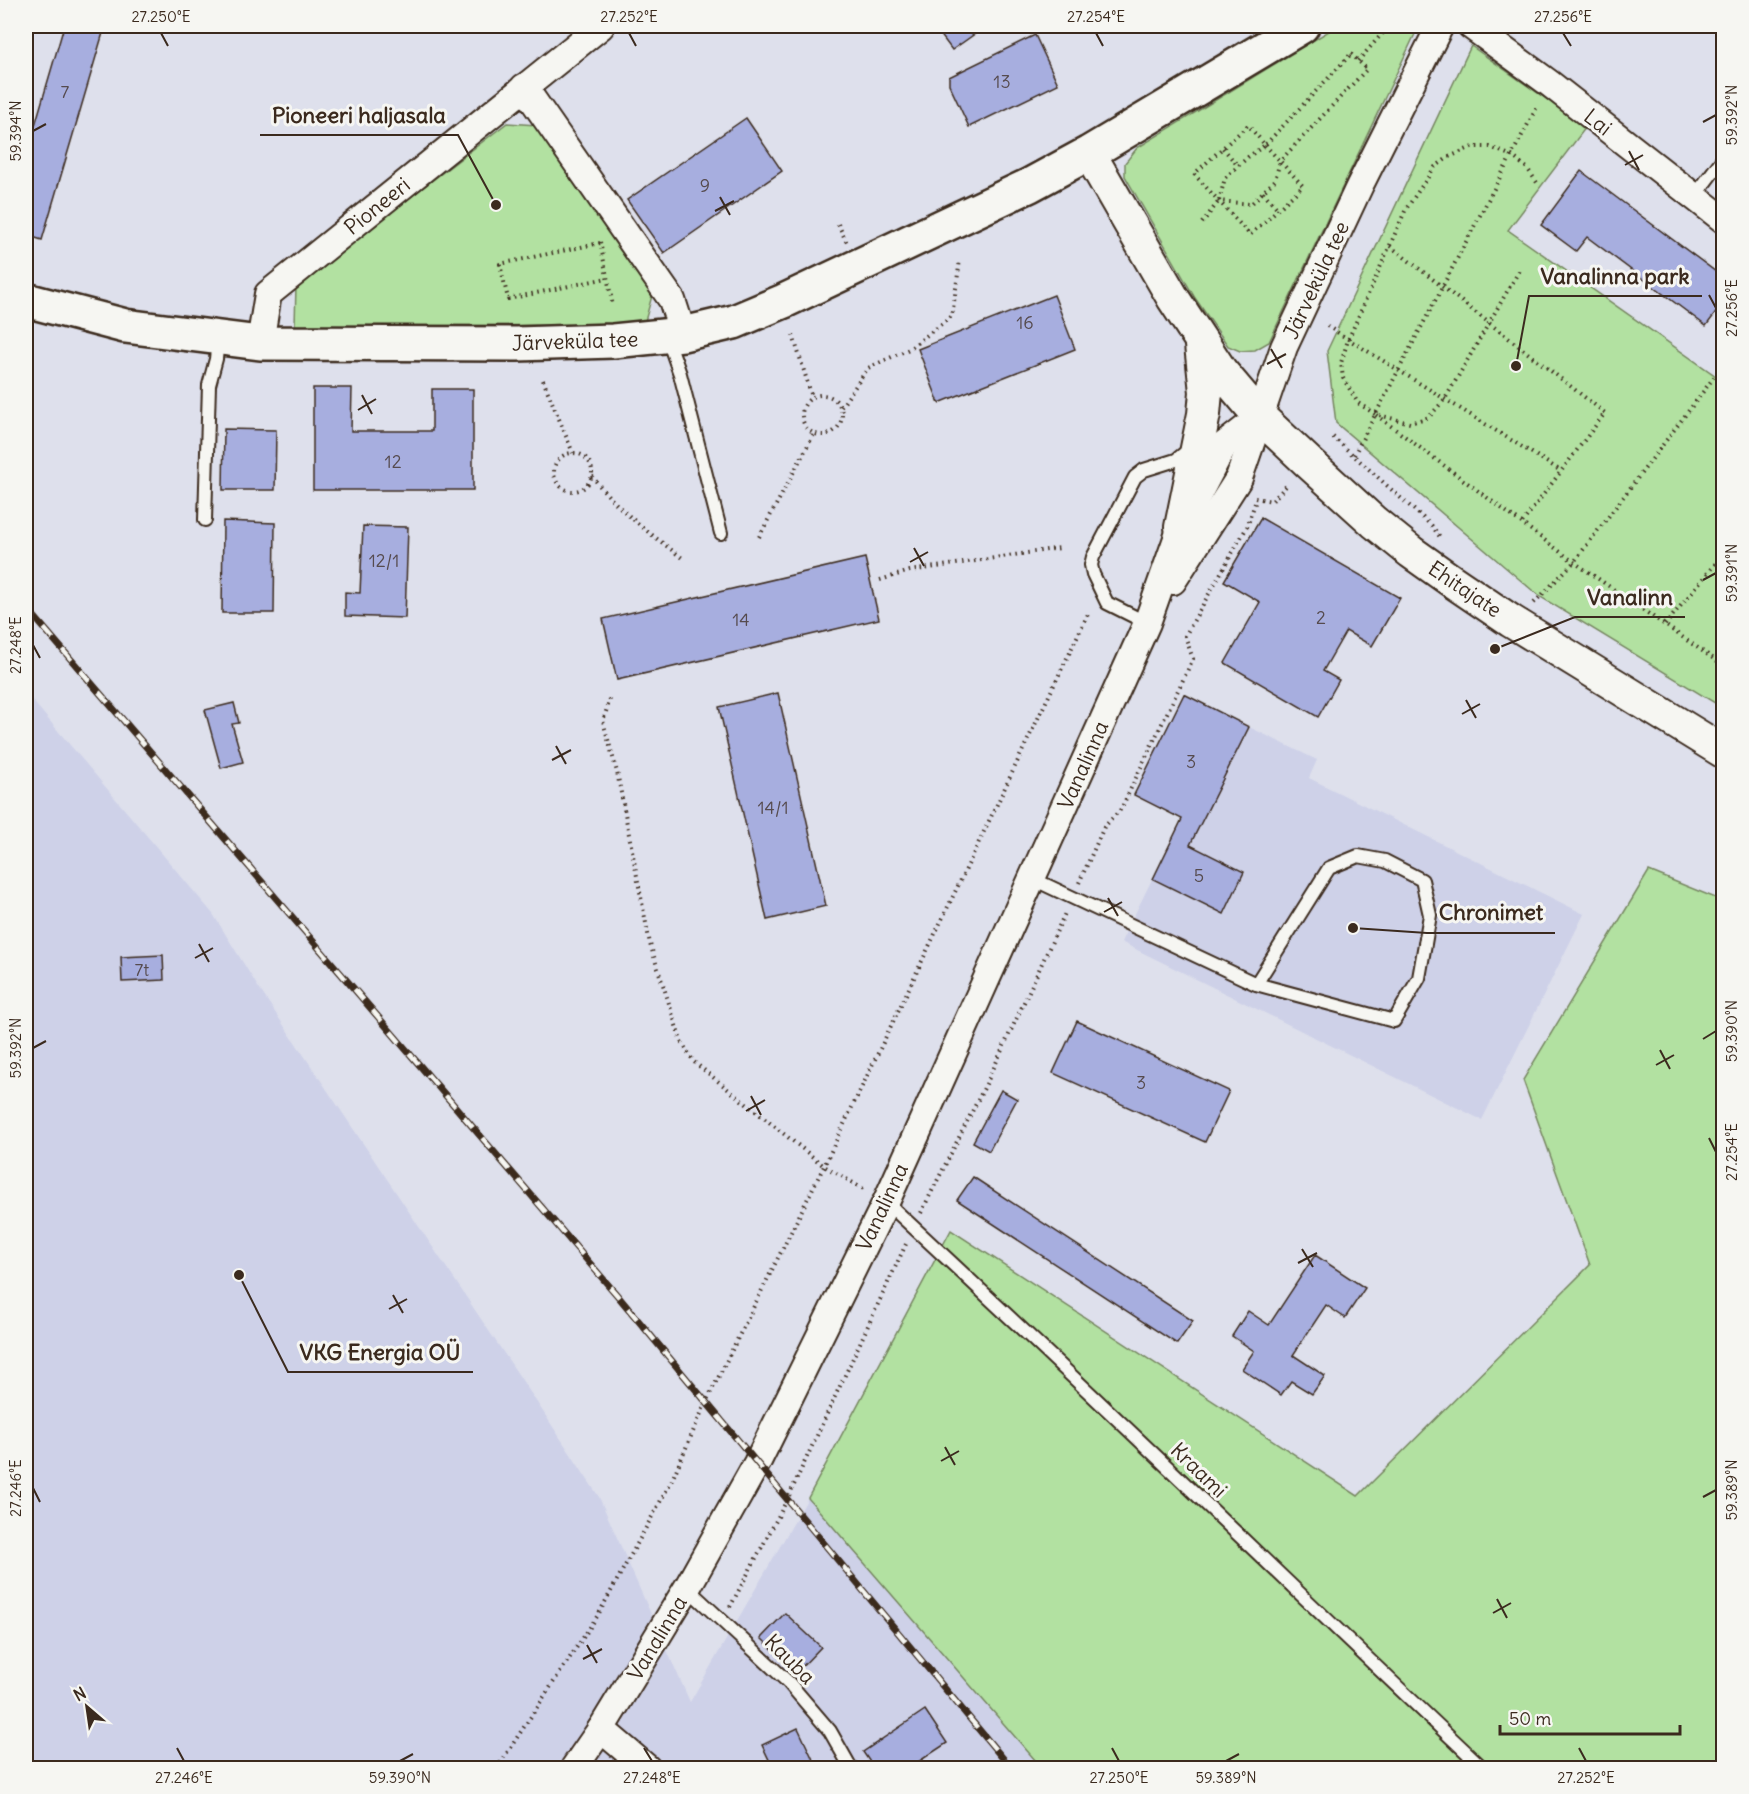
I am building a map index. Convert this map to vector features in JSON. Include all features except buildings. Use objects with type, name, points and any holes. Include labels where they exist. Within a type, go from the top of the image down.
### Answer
[{"type":"main road","name":"Järveküla tee","points":[[26,300],[124,326],[260,343],[518,344],[613,341],[675,335],[734,322],[784,301],[1020,190],[1089,153],[1302,26]]},
{"type":"street","name":"Pioneeri","points":[[260,343],[268,294],[601,26]]},
{"type":"street","name":"Järveküla tee","points":[[1260,417],[1284,347],[1360,185],[1440,26]]},
{"type":"street","name":"Lai","points":[[1471,26],[1549,83],[1724,220]]},
{"type":"street","points":[[524,87],[672,300],[675,335]]},
{"type":"street","points":[[1089,153],[1173,298],[1221,371],[1260,417]]},
{"type":"street","points":[[1181,527],[1204,414],[1206,392],[1201,341]]},
{"type":"street","name":"Vanalinna","points":[[574,1768],[601,1729],[687,1588],[757,1463],[886,1202],[1147,624],[1181,527],[1224,445],[1260,417]]},
{"type":"street","name":"Vanalinna","points":[[1147,624],[1239,478],[1260,417]]},
{"type":"street","name":"Ehitajate","points":[[1260,417],[1374,522],[1411,552],[1511,621],[1724,752]]},
{"type":"street","points":[[601,1729],[647,1768]]},
{"type":"lane","points":[[1694,196],[1724,157]]},
{"type":"lane","points":[[675,335],[680,374],[721,533]]},
{"type":"lane","points":[[205,520],[209,385],[216,359],[218,339]]},
{"type":"lane","points":[[1147,624],[1107,603],[1093,574],[1091,565],[1093,557],[1135,477],[1144,470],[1182,457],[1198,441]]},
{"type":"lane","points":[[1031,878],[1256,984],[1394,1021],[1419,978],[1430,915],[1422,880],[1385,861],[1358,856],[1329,868],[1256,984]]},
{"type":"lane","name":"Kraami","points":[[886,1202],[1113,1413],[1484,1768]]},
{"type":"lane","name":"Kauba","points":[[687,1588],[789,1683],[830,1731],[851,1768]]},
{"type":"path","points":[[1358,62],[1389,26]]},
{"type":"path","points":[[1202,223],[1219,201],[1225,178],[1265,145],[1351,54],[1366,69],[1280,161],[1275,180],[1251,204],[1219,201]]},
{"type":"path","points":[[1354,455],[1549,83]]},
{"type":"path","points":[[1248,125],[1265,145],[1303,186],[1250,235],[1194,174],[1248,125]]},
{"type":"path","points":[[1538,184],[1527,168],[1512,156],[1490,147],[1472,147],[1449,157],[1435,167],[1406,209],[1348,340],[1341,363],[1343,378],[1358,403],[1574,562],[1724,666]]},
{"type":"path","points":[[1223,148],[1238,166]]},
{"type":"path","points":[[1263,192],[1278,209]]},
{"type":"path","points":[[610,211],[596,222],[613,306]]},
{"type":"path","points":[[838,224],[852,251]]},
{"type":"path","points":[[600,243],[500,264],[508,299],[607,278]]},
{"type":"path","points":[[1390,246],[1605,413],[1522,523]]},
{"type":"path","points":[[841,407],[868,368],[909,349],[952,316],[960,260]]},
{"type":"path","points":[[1375,414],[1410,423],[1429,417],[1445,399],[1519,271]]},
{"type":"path","points":[[1327,327],[1561,471]]},
{"type":"path","points":[[793,335],[812,397]]},
{"type":"path","points":[[1534,604],[1574,562],[1724,364]]},
{"type":"path","points":[[543,380],[573,453]]},
{"type":"path","points":[[826,395],[832,397],[841,407],[842,421],[834,432],[828,435],[814,434],[804,425],[802,413],[812,397],[826,395]]},
{"type":"path","points":[[759,537],[814,434]]},
{"type":"path","points":[[1333,437],[1432,526]]},
{"type":"path","points":[[573,453],[588,460],[592,470],[592,476],[585,487],[580,490],[567,490],[557,482],[555,469],[561,458],[573,453]]},
{"type":"path","points":[[592,476],[605,494],[686,560]]},
{"type":"path","points":[[1249,495],[1256,499],[1272,501],[1287,485]]},
{"type":"path","points":[[723,1621],[788,1500],[914,1228],[991,1074],[1104,826],[1121,809],[1193,659],[1185,636],[1248,527],[1256,499]]},
{"type":"path","points":[[880,580],[910,571],[1060,548]]},
{"type":"path","points":[[1665,625],[1724,553]]},
{"type":"path","points":[[497,1768],[598,1615],[671,1482],[706,1402],[824,1166],[1089,614]]},
{"type":"path","points":[[610,699],[603,721],[617,772],[650,944],[681,1041],[694,1062],[824,1166],[886,1202]]},
{"type":"shaded area","points":[[26,693],[213,914],[258,987],[532,1395],[599,1497],[690,1702],[808,1498],[1042,1768],[26,1768]]},
{"type":"shaded area","points":[[1249,727],[1317,760],[1309,778],[1584,914],[1482,1120],[1121,942],[1173,837],[1190,845]]},
{"type":"green space","points":[[1337,26],[1409,26],[1416,32],[1269,342],[1255,350],[1240,351],[1228,346],[1195,298],[1125,176],[1125,163],[1137,148]]},
{"type":"green space","points":[[1471,46],[1586,127],[1508,230],[1723,381],[1723,708],[1539,596],[1336,423],[1327,351]]},
{"type":"green space","points":[[507,123],[537,125],[653,292],[644,325],[295,326],[296,285]]},
{"type":"green space","points":[[1649,871],[1723,901],[1723,1768],[1042,1768],[808,1498],[951,1230],[1358,1496],[1590,1265],[1523,1080]]},
{"type":"railway","points":[[26,607],[617,1295],[1011,1768]]},
{"type":"place","name":"Pioneeri haljasala","points":[[496,205]]},
{"type":"place","name":"Vanalinna park","points":[[1516,366]]},
{"type":"place","name":"Vanalinn","points":[[1495,649]]},
{"type":"place","name":"Chronimet","points":[[1353,928]]},
{"type":"place","name":"VKG Energia OÜ","points":[[239,1275]]}]
